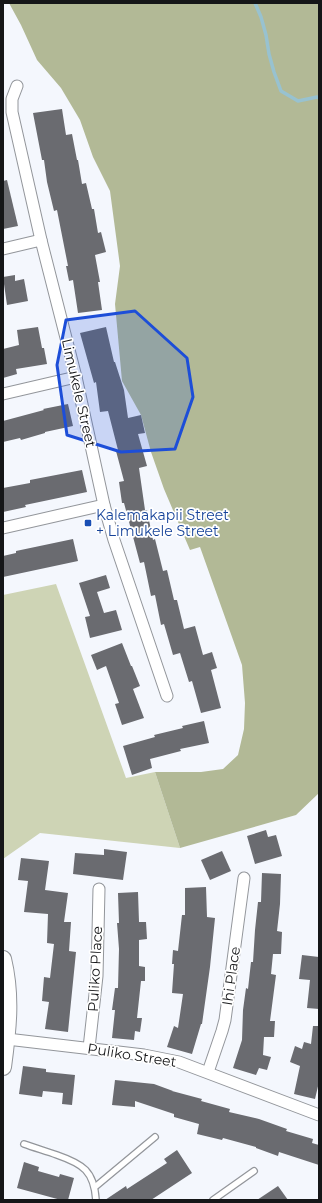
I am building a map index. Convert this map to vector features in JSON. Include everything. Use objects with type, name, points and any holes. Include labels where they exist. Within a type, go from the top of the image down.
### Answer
[{"type":"street","name":"Limukele Street","points":[[17,86],[12,99],[12,112],[41,240],[76,377],[104,505],[167,696]]},
{"type":"street","points":[[3,249],[41,240]]},
{"type":"street","points":[[3,394],[76,377]]},
{"type":"street","points":[[3,528],[104,505]]},
{"type":"street","name":"Ihi Place","points":[[208,1072],[225,1020],[244,878]]},
{"type":"street","name":"Puliko Place","points":[[88,1048],[97,976],[99,889]]},
{"type":"street","points":[[3,959],[6,970],[9,1001],[7,1038],[3,1067]]},
{"type":"street","name":"Puliko Street","points":[[7,1038],[162,1058],[180,1062],[319,1115]]},
{"type":"lane","points":[[94,1187],[154,1137]]},
{"type":"lane","points":[[24,1144],[77,1162],[87,1172],[92,1180],[96,1200]]},
{"type":"lane","points":[[213,1200],[254,1171]]},
{"type":"highlighted area","points":[[135,311],[187,358],[193,397],[175,449],[121,452],[67,435],[57,365],[66,320]]},
{"type":"green space","points":[[9,3],[319,3],[319,793],[296,815],[180,848],[155,772],[201,772],[223,769],[238,755],[244,729],[245,703],[242,665],[200,547],[190,550],[164,489],[151,452],[141,415],[122,381],[115,304],[120,266],[110,191],[93,157],[80,120],[61,88],[37,60]]},
{"type":"green space","points":[[56,584],[126,778],[155,772],[180,848],[40,833],[3,859],[3,595]]},
{"type":"building","points":[[62,109],[66,135],[72,134],[82,184],[86,183],[92,209],[94,209],[98,233],[101,232],[106,252],[95,255],[100,282],[98,282],[102,310],[78,313],[73,280],[69,281],[66,266],[68,266],[57,210],[54,211],[47,182],[44,160],[42,160],[33,113]]},
{"type":"building","points":[[7,180],[18,226],[3,229],[3,181]]},
{"type":"building","points":[[15,275],[15,281],[24,279],[28,301],[7,305],[3,277]]},
{"type":"building","points":[[38,327],[47,364],[16,369],[17,374],[3,378],[3,349],[19,345],[17,330]]},
{"type":"building","points":[[106,327],[114,362],[124,390],[128,418],[141,415],[145,433],[138,434],[147,466],[139,468],[145,510],[147,510],[153,540],[155,539],[163,571],[167,570],[174,600],[177,600],[184,629],[195,626],[203,655],[212,652],[217,668],[211,670],[221,708],[201,713],[192,681],[189,682],[180,653],[173,655],[164,624],[161,625],[155,595],[151,596],[144,562],[140,563],[124,503],[122,503],[119,482],[124,481],[108,411],[100,412],[96,382],[94,383],[80,333]]},
{"type":"building","points":[[68,404],[73,426],[45,432],[21,440],[20,438],[3,442],[3,421],[44,410],[43,409]]},
{"type":"building","points":[[82,470],[87,492],[25,505],[26,507],[3,512],[3,488],[30,483],[30,480]]},
{"type":"building","points":[[73,539],[78,561],[3,577],[3,556],[16,553],[16,551]]},
{"type":"building","points":[[106,575],[110,588],[97,592],[104,613],[116,610],[122,630],[90,638],[85,617],[90,616],[79,583]]},
{"type":"building","points":[[122,643],[140,686],[133,689],[144,718],[122,725],[115,704],[119,703],[106,666],[97,670],[91,655]]},
{"type":"building","points":[[204,721],[209,743],[180,749],[181,751],[150,759],[152,768],[132,775],[123,746],[155,737],[154,735],[183,728],[182,726]]},
{"type":"building","points":[[266,830],[268,837],[276,835],[282,856],[255,864],[247,836]]},
{"type":"building","points":[[104,849],[127,852],[123,880],[73,874],[75,853],[104,855]]},
{"type":"building","points":[[222,851],[231,871],[210,880],[201,860]]},
{"type":"building","points":[[21,858],[49,861],[45,890],[68,893],[64,922],[71,922],[69,951],[76,952],[68,1032],[45,1029],[49,1002],[42,1001],[44,977],[50,978],[54,944],[47,943],[48,914],[24,912],[28,881],[18,880]]},
{"type":"building","points":[[262,873],[281,874],[277,931],[282,932],[281,954],[273,954],[271,974],[276,975],[270,1021],[275,1021],[274,1037],[264,1037],[263,1055],[271,1057],[267,1070],[259,1068],[256,1075],[233,1068],[242,1040],[243,1010],[246,988],[248,989],[251,962],[253,962],[258,902],[261,902]]},
{"type":"building","points":[[206,887],[207,917],[215,918],[202,1024],[192,1054],[167,1047],[174,1026],[178,1028],[183,994],[172,993],[174,964],[172,964],[173,950],[178,951],[182,915],[185,915],[185,888]]},
{"type":"building","points":[[138,892],[139,922],[146,922],[147,939],[139,940],[139,966],[145,967],[145,981],[141,981],[137,1018],[142,1018],[140,1032],[135,1031],[134,1040],[112,1038],[115,1010],[112,1010],[115,988],[118,988],[118,893]]},
{"type":"building","points":[[302,955],[319,957],[319,1009],[307,1008],[310,980],[299,979]]},
{"type":"building","points":[[313,1026],[319,1026],[319,1082],[315,1099],[294,1094],[300,1066],[290,1062],[295,1046],[302,1049],[304,1042],[311,1044]]},
{"type":"building","points":[[23,1066],[46,1069],[46,1072],[75,1075],[72,1105],[62,1104],[63,1093],[43,1091],[42,1097],[19,1094]]},
{"type":"building","points":[[115,1080],[154,1084],[172,1091],[202,1099],[201,1101],[230,1109],[229,1112],[259,1119],[287,1129],[286,1131],[313,1139],[312,1143],[319,1145],[319,1165],[279,1152],[278,1156],[256,1147],[223,1138],[222,1140],[197,1134],[199,1124],[174,1117],[174,1114],[135,1101],[135,1107],[112,1105]]},
{"type":"building","points":[[177,1150],[192,1173],[151,1200],[105,1200],[126,1186],[127,1189],[167,1163],[164,1159]]},
{"type":"building","points":[[24,1162],[39,1167],[38,1171],[59,1177],[60,1174],[74,1178],[68,1200],[61,1200],[17,1188]]},
{"type":"building","points":[[278,1186],[288,1200],[257,1200]]},
{"type":"waterway","points":[[255,3],[261,17],[269,54],[281,91],[298,101],[317,97],[319,98]]},
{"type":"place","name":"Kalemakapii Street + Limukele Street","points":[[88,523]]}]
